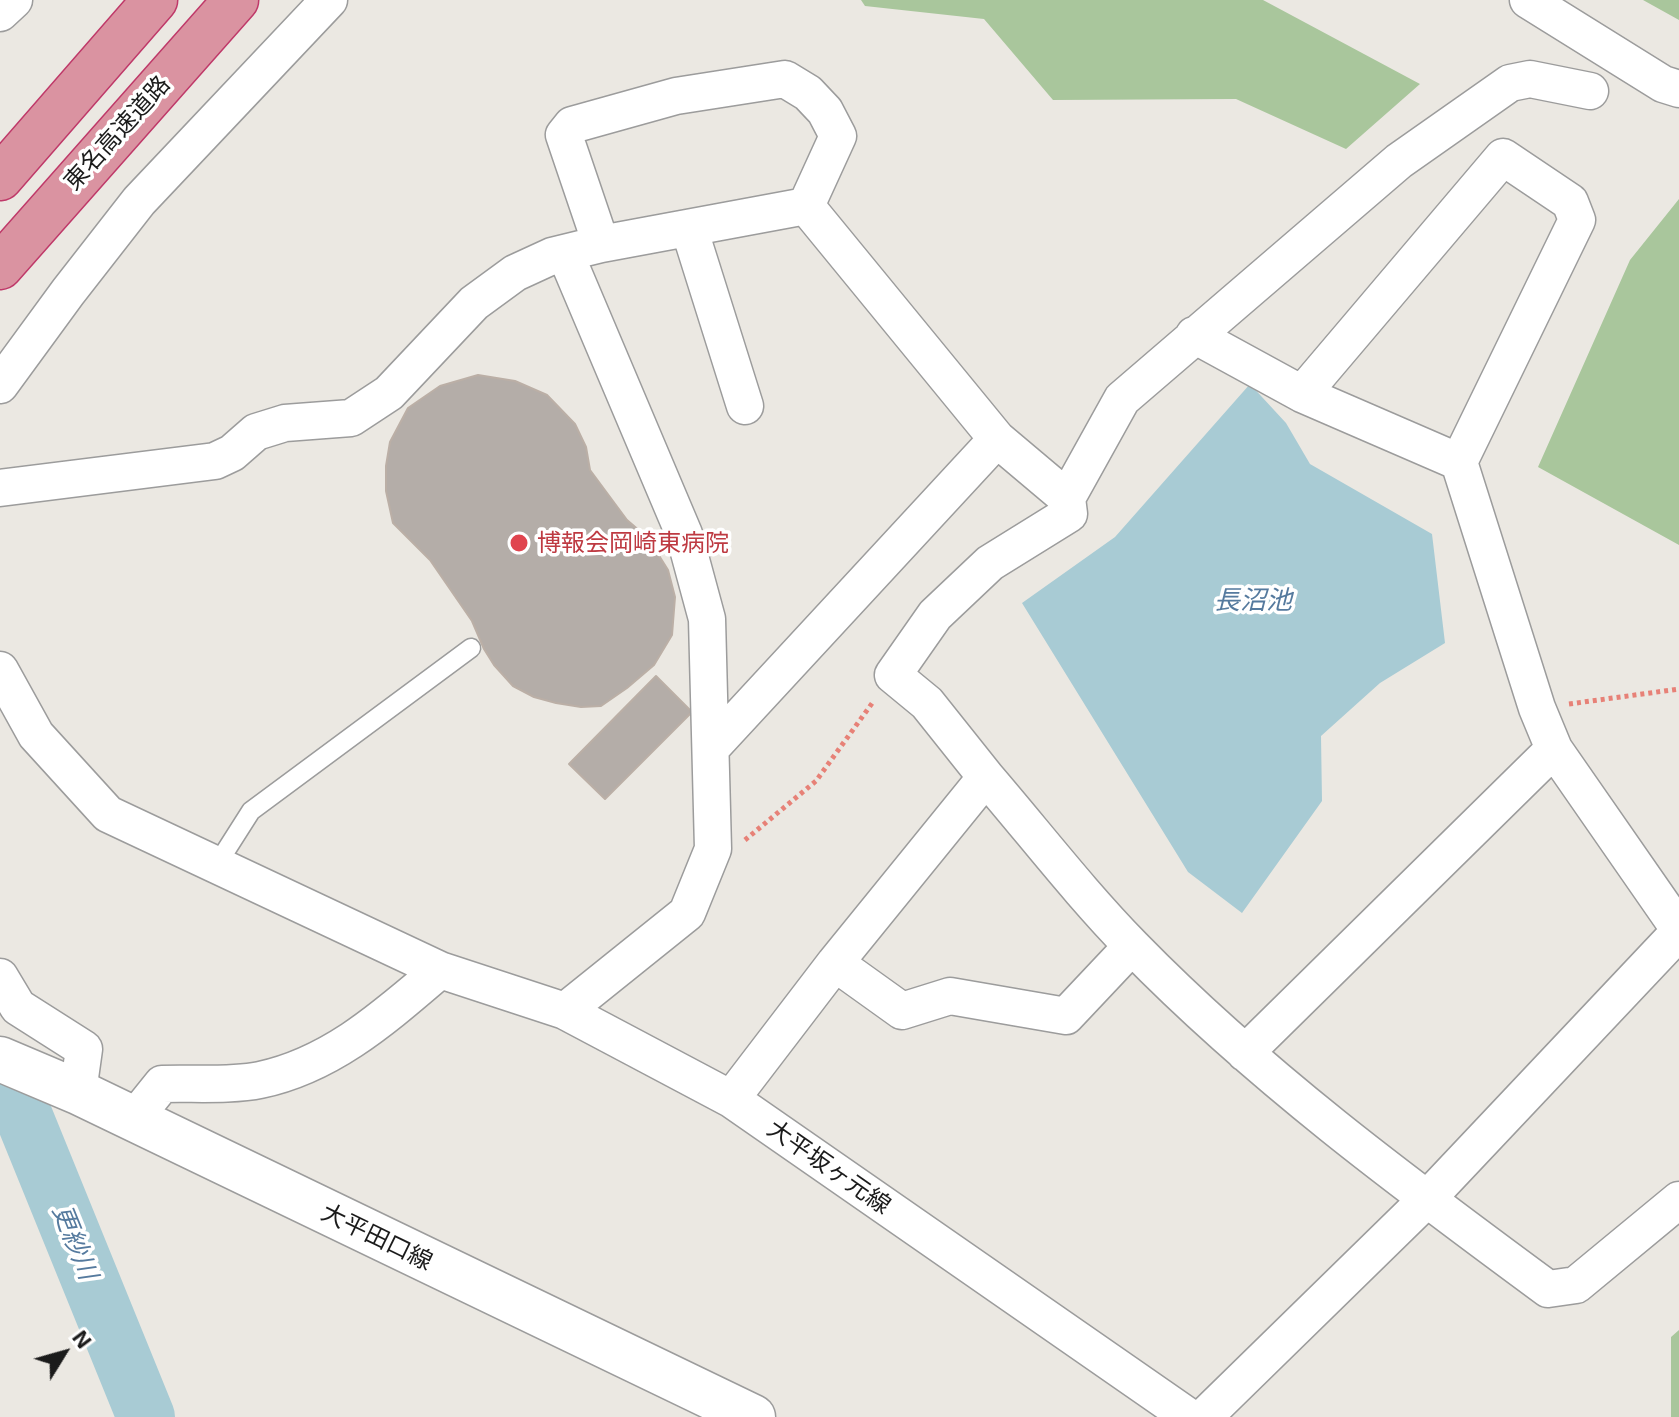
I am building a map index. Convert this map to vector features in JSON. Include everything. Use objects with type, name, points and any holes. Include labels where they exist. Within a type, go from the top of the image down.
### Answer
[{"type":"highway","points":[[0,178],[155,0]]},
{"type":"highway","name":"東名高速道路","points":[[0,267],[236,0]]},
{"type":"street","points":[[0,13],[14,0]]},
{"type":"street","points":[[0,385],[139,201],[329,0]]},
{"type":"street","points":[[1528,0],[1671,87]]},
{"type":"street","points":[[601,244],[564,135],[572,125],[676,96],[785,79],[808,93],[825,111],[838,136],[806,206]]},
{"type":"street","points":[[1590,91],[1530,79],[1510,83],[1399,161],[1122,399],[1067,498],[1069,514],[990,563],[935,615],[893,675],[927,703],[986,777],[1132,946],[1245,1053],[1427,1199],[1548,1289],[1576,1285],[1679,1200]]},
{"type":"street","points":[[1204,1417],[1427,1199],[1679,930],[1554,749],[1537,708],[1459,462],[1577,220],[1570,202],[1503,157],[1302,394]]},
{"type":"street","points":[[806,206],[997,439],[1067,498]]},
{"type":"street","points":[[0,488],[215,461],[232,453],[256,432],[285,423],[351,418],[389,393],[474,303],[515,273],[565,253],[601,244],[806,206]]},
{"type":"street","points":[[689,228],[745,406]]},
{"type":"street","points":[[565,253],[684,534],[707,619],[713,849],[687,913],[565,1011]]},
{"type":"street","points":[[1194,335],[1302,394],[1459,462]]},
{"type":"street","points":[[712,747],[997,439]]},
{"type":"street","name":"大平坂ヶ元線","points":[[0,670],[36,735],[108,814],[440,970],[565,1011],[731,1099],[1189,1417]]},
{"type":"street","points":[[1245,1053],[1554,749]]},
{"type":"street","points":[[731,1099],[835,963],[986,777]]},
{"type":"street","points":[[835,963],[902,1011],[950,996],[1066,1016],[1132,946]]},
{"type":"street","points":[[133,1120],[162,1084],[259,1081],[315,1062],[368,1031],[440,970]]},
{"type":"street","points":[[0,977],[18,1007],[84,1049],[63,1087]]},
{"type":"street","name":"大平田口線","points":[[0,1059],[753,1417]]},
{"type":"lane","points":[[216,866],[251,811],[471,648]]},
{"type":"path","points":[[713,849],[741,842],[816,781],[893,675]]},
{"type":"path","points":[[1537,708],[1679,689]]},
{"type":"green space","points":[[861,0],[1263,0],[1420,84],[1346,149],[1236,99],[1053,100],[984,19],[865,6]]},
{"type":"green space","points":[[1643,0],[1679,0],[1679,20]]},
{"type":"green space","points":[[1679,199],[1679,545],[1538,467],[1630,260]]},
{"type":"green space","points":[[1679,1330],[1679,1417],[1671,1417],[1671,1337]]},
{"type":"water","name":"長沼池","points":[[1250,384],[1286,423],[1310,464],[1432,534],[1445,643],[1380,683],[1321,736],[1322,801],[1242,913],[1188,872],[1022,603],[1115,537]]},
{"type":"building","points":[[478,375],[515,381],[547,395],[575,424],[586,447],[590,470],[627,520],[648,538],[668,570],[675,597],[672,635],[654,665],[601,706],[556,703],[534,697],[513,686],[494,665],[472,621],[430,560],[393,523],[386,491],[386,466],[390,442],[408,408],[440,386]]},
{"type":"building","points":[[656,676],[692,712],[605,799],[569,764]]},
{"type":"waterway","name":"更紗川","points":[[0,1069],[20,1107],[146,1417]]},
{"type":"place","name":"博報会岡崎東病院","points":[[519,543]]}]
